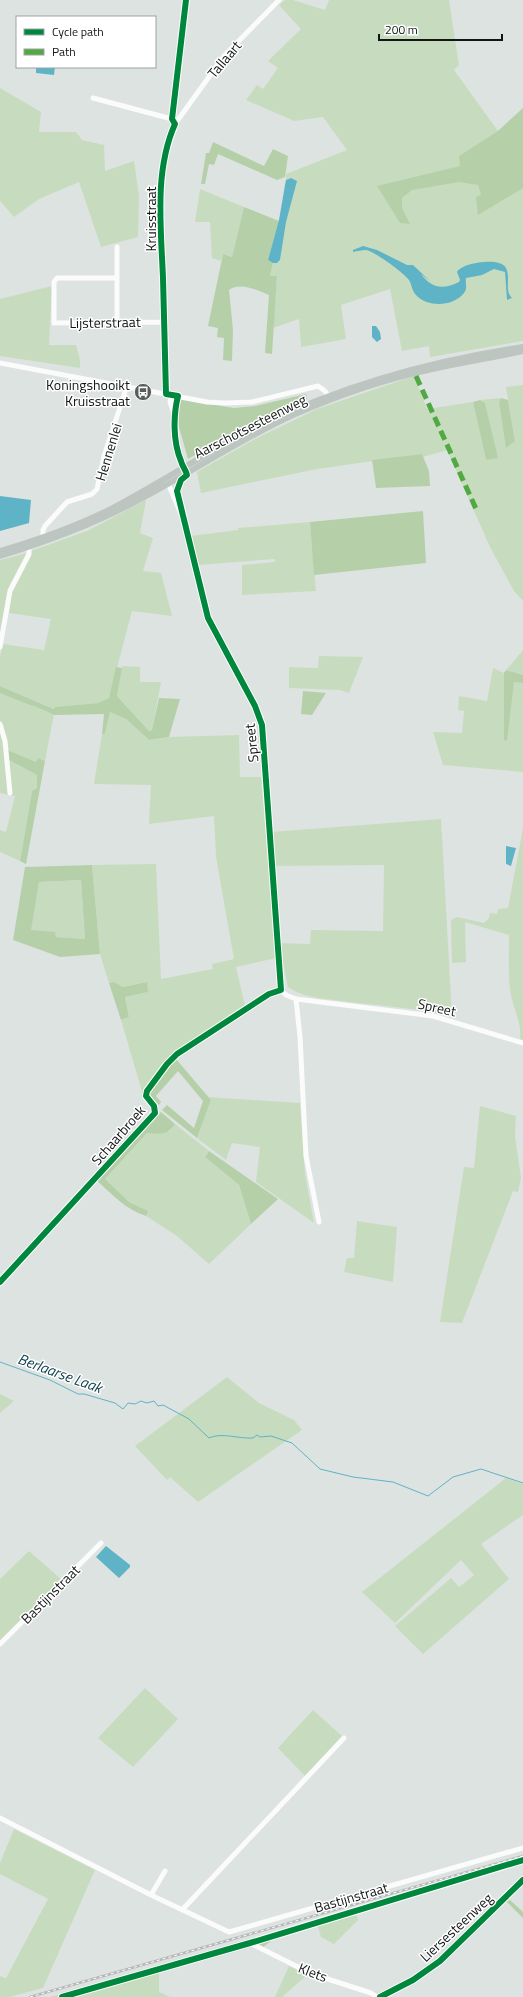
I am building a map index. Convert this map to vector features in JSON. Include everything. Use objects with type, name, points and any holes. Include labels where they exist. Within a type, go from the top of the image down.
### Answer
[{"type":"main road","name":"Aarschotsesteenweg","points":[[0,551],[43,538],[112,508],[329,398],[365,385],[451,360],[523,347]]},
{"type":"main road","name":"Aarschotsesteenweg","points":[[365,385],[427,370],[523,351]]},
{"type":"main road","name":"Aarschotsesteenweg","points":[[0,556],[78,530],[131,504],[167,480]]},
{"type":"street","points":[[175,124],[172,119],[186,0]]},
{"type":"street","name":"Tallaart","points":[[175,124],[224,56],[280,0]]},
{"type":"street","points":[[93,98],[172,119]]},
{"type":"street","name":"Kruisstraat","points":[[166,394],[161,195],[169,142],[175,124]]},
{"type":"street","points":[[116,247],[117,322]]},
{"type":"street","name":"Lijsterstraat","points":[[116,278],[57,278],[54,282],[54,323],[164,322]]},
{"type":"street","points":[[0,363],[207,402],[241,403],[318,386],[329,398]]},
{"type":"street","name":"Hennenlei","points":[[43,538],[43,530],[45,526],[65,503],[92,494],[98,487],[104,456],[127,386]]},
{"type":"street","points":[[172,395],[170,402],[175,418]]},
{"type":"street","points":[[178,396],[175,418],[176,442],[180,461]]},
{"type":"street","name":"Spreet","points":[[167,480],[182,516],[208,618],[261,717],[282,990],[286,995],[296,999],[433,1016],[523,1043]]},
{"type":"street","points":[[0,647],[10,591],[29,554],[29,547]]},
{"type":"street","points":[[0,724],[5,741],[10,793]]},
{"type":"street","name":"Schaarbroek","points":[[0,1282],[155,1114],[154,1106],[146,1096],[147,1091],[172,1059],[188,1046],[269,994],[282,990]]},
{"type":"street","points":[[296,999],[306,1156],[318,1222]]},
{"type":"street","name":"Bastijnstraat","points":[[0,1644],[101,1543]]},
{"type":"street","points":[[182,1910],[344,1738]]},
{"type":"street","name":"Bastijnstraat","points":[[0,1818],[151,1895],[229,1932],[523,1848]]},
{"type":"street","points":[[151,1895],[165,1871]]},
{"type":"street","name":"Liersesteenweg","points":[[380,1997],[413,1980],[440,1962],[523,1880]]},
{"type":"street","name":"Klets","points":[[250,1943],[312,1974],[380,1997]]},
{"type":"green space","points":[[285,0],[293,0],[325,10],[329,0],[449,0],[459,65],[454,70],[498,131],[523,108],[523,341],[430,357],[429,346],[402,351],[390,289],[341,305],[346,339],[301,347],[299,319],[273,328],[277,277],[270,276],[273,263],[277,263],[280,260],[291,178],[286,180],[286,174],[347,150],[323,117],[294,121],[246,100],[257,85],[263,89],[278,68],[268,61],[301,29],[279,5]]},
{"type":"green space","points":[[0,88],[41,112],[39,132],[76,132],[82,140],[104,145],[105,171],[134,161],[139,196],[138,237],[101,247],[79,182],[39,199],[14,217],[0,201]]},
{"type":"green space","points":[[523,108],[523,188],[478,215],[476,197],[481,195],[478,185],[459,182],[412,190],[402,198],[402,208],[410,224],[400,223],[377,186],[460,166],[459,156],[498,131]]},
{"type":"green space","points":[[213,142],[264,166],[273,149],[288,156],[285,177],[277,180],[218,154],[214,165],[209,164],[205,184],[201,184],[206,153],[209,153]]},
{"type":"green space","points":[[200,189],[244,207],[232,257],[223,254],[221,261],[212,258],[210,222],[195,222]]},
{"type":"green space","points":[[244,207],[279,221],[268,260],[273,263],[270,276],[277,276],[272,354],[265,353],[269,295],[249,288],[238,287],[229,290],[233,330],[232,361],[223,360],[224,338],[217,337],[218,328],[208,326],[223,254],[232,257]]},
{"type":"green space","points":[[52,286],[49,345],[76,345],[80,360],[80,368],[0,356],[0,299]]},
{"type":"green space","points":[[414,376],[427,409],[473,402],[486,460],[497,458],[485,403],[480,400],[501,398],[499,402],[515,441],[506,387],[523,385],[523,601],[514,591],[490,547],[447,450],[423,457],[422,454],[317,469],[201,493],[197,472],[253,440],[317,409]]},
{"type":"green space","points":[[306,394],[307,399],[249,425],[188,459],[177,420],[180,399],[234,408],[255,406]]},
{"type":"green space","points":[[501,398],[508,400],[515,441],[506,448],[499,402]]},
{"type":"green space","points":[[480,400],[485,403],[498,458],[486,460],[473,402]]},
{"type":"green space","points":[[422,454],[429,471],[430,486],[376,488],[372,460]]},
{"type":"green space","points":[[146,500],[140,533],[153,538],[143,571],[161,573],[172,616],[132,611],[109,698],[98,703],[55,707],[55,709],[0,686],[0,657],[3,644],[44,650],[51,619],[9,613],[12,591],[31,556],[31,551],[87,531]]},
{"type":"green space","points":[[423,511],[426,563],[314,575],[310,522]]},
{"type":"green space","points":[[310,522],[316,591],[242,595],[242,565],[275,562],[275,559],[197,565],[190,536],[238,530],[238,528]]},
{"type":"green space","points":[[27,553],[10,584],[0,635],[0,560]]},
{"type":"green space","points":[[523,650],[523,675],[506,670]]},
{"type":"green space","points":[[319,656],[363,657],[349,693],[340,690],[289,688],[289,667],[318,668]]},
{"type":"green space","points":[[122,666],[140,667],[140,682],[161,682],[152,730],[149,731],[117,696]]},
{"type":"green space","points":[[116,667],[122,668],[117,696],[149,731],[152,730],[159,698],[180,699],[169,737],[149,740],[126,719],[110,712],[105,734],[102,734],[104,714],[54,715],[0,693],[0,686],[54,709],[55,707],[98,703],[109,698]]},
{"type":"green space","points":[[493,668],[504,673],[504,740],[514,682],[523,683],[523,772],[443,765],[433,732],[462,733],[464,711],[458,710],[459,696],[487,701]]},
{"type":"green space","points":[[506,670],[523,675],[523,683],[514,682],[507,741],[504,740],[504,673]]},
{"type":"green space","points":[[303,691],[326,693],[312,715],[301,714]]},
{"type":"green space","points":[[0,693],[54,714],[45,761],[38,758],[36,762],[8,750],[9,760],[37,775],[37,788],[32,791],[20,861],[0,852],[0,830],[6,832],[15,796],[0,793]]},
{"type":"green space","points":[[110,712],[126,719],[149,740],[169,737],[239,735],[240,777],[261,777],[276,958],[236,967],[245,1006],[173,1052],[147,1084],[143,1095],[121,1020],[129,1017],[125,997],[147,992],[146,982],[123,987],[114,982],[109,983],[100,954],[92,865],[156,864],[161,979],[213,969],[212,964],[234,959],[216,857],[214,816],[149,824],[151,785],[94,784],[102,734],[105,734]]},
{"type":"green space","points":[[8,750],[36,762],[38,758],[45,761],[26,864],[20,861],[32,791],[37,788],[37,775],[9,760]]},
{"type":"green space","points":[[441,819],[452,1017],[414,1009],[317,998],[294,991],[288,987],[279,943],[310,944],[311,930],[383,931],[384,865],[273,866],[271,832]]},
{"type":"green space","points":[[523,828],[523,1040],[520,1039],[520,1026],[510,989],[509,935],[465,922],[466,962],[452,963],[451,920],[457,917],[484,923],[489,918],[490,913],[497,914],[498,909],[508,908]]},
{"type":"green space","points":[[92,865],[100,954],[60,957],[13,940],[25,867]],"holes":[[[81,880],[85,939],[56,937],[55,932],[31,930],[39,882]]]},
{"type":"green space","points":[[81,880],[85,939],[56,937],[30,930],[39,882]]},
{"type":"green space","points":[[114,982],[123,987],[147,982],[148,992],[125,997],[129,1017],[121,1020],[109,983]]},
{"type":"green space","points":[[176,1059],[211,1100],[197,1138],[162,1110],[167,1105],[194,1128],[203,1101],[178,1071],[156,1096],[161,1102],[159,1105],[152,1100],[149,1093]]},
{"type":"green space","points":[[208,1097],[300,1103],[305,1174],[314,1223],[256,1182],[260,1147],[232,1143],[226,1160],[197,1138],[211,1100]]},
{"type":"green space","points":[[480,1106],[516,1116],[515,1136],[521,1178],[518,1192],[513,1191],[462,1323],[440,1322],[464,1167],[474,1168]]},
{"type":"green space","points":[[161,1112],[175,1124],[172,1128],[163,1133],[147,1133],[105,1179],[129,1202],[148,1211],[146,1216],[126,1206],[96,1180]]},
{"type":"green space","points":[[175,1124],[209,1151],[205,1157],[239,1185],[251,1224],[209,1264],[177,1236],[146,1216],[147,1211],[129,1202],[104,1180],[147,1133],[170,1131]]},
{"type":"green space","points":[[209,1151],[278,1199],[251,1224],[239,1185],[205,1157]]},
{"type":"green space","points":[[357,1221],[397,1227],[393,1282],[344,1272],[347,1258],[354,1258]]},
{"type":"green space","points":[[227,1377],[259,1403],[294,1420],[302,1430],[198,1502],[170,1477],[167,1480],[135,1446]]},
{"type":"green space","points":[[0,1394],[14,1401],[0,1413]]},
{"type":"green space","points":[[506,1478],[523,1484],[523,1515],[481,1544],[509,1579],[423,1654],[395,1626],[451,1578],[459,1587],[474,1575],[461,1560],[395,1623],[362,1592]]},
{"type":"green space","points":[[29,1551],[62,1580],[0,1642],[0,1579]]},
{"type":"green space","points":[[145,1688],[178,1719],[133,1767],[98,1738]]},
{"type":"green space","points":[[313,1710],[342,1736],[305,1776],[278,1748]]},
{"type":"green space","points":[[14,1829],[95,1870],[43,1988],[9,1997],[0,1997],[0,1976],[6,1978],[48,1899],[0,1874],[0,1863]]},
{"type":"green space","points":[[510,1900],[523,1912],[523,1918],[507,1902]]},
{"type":"green space","points":[[355,1909],[358,1920],[334,1944],[321,1937],[316,1920]]},
{"type":"green space","points":[[316,1920],[317,1925],[278,1936],[263,1947],[260,1944],[272,1936],[271,1933]]},
{"type":"green space","points":[[271,1933],[272,1936],[260,1944],[263,1947],[262,1948],[248,1940]]},
{"type":"green space","points":[[289,1966],[307,1975],[282,1997],[275,1997]]},
{"type":"green space","points":[[159,1968],[159,1992],[170,1997],[50,1997]]},
{"type":"water","points":[[36,68],[55,68],[54,75],[36,73]]},
{"type":"water","points":[[291,178],[297,181],[286,222],[280,260],[277,263],[273,263],[268,260],[279,220],[286,180]]},
{"type":"water","points":[[363,246],[377,250],[407,265],[413,265],[430,281],[421,274],[425,279],[433,285],[443,287],[459,282],[460,280],[457,272],[474,263],[490,262],[503,265],[506,268],[508,276],[508,292],[512,298],[507,300],[505,272],[494,269],[482,275],[466,278],[464,293],[454,301],[435,304],[422,300],[415,294],[409,280],[382,258],[366,250],[353,252],[353,250]]},
{"type":"water","points":[[372,326],[376,326],[380,332],[381,339],[377,342],[372,337]]},
{"type":"water","points":[[0,496],[31,500],[29,523],[0,531]]},
{"type":"water","points":[[506,846],[516,848],[511,866],[506,864]]},
{"type":"water","points":[[106,1546],[130,1565],[130,1567],[119,1578],[96,1557]]},
{"type":"waterway","name":"Berlaarse Laak","points":[[0,1362],[50,1380],[78,1394],[84,1394],[115,1403],[123,1409],[128,1403],[135,1404],[141,1401],[147,1403],[154,1401],[158,1406],[163,1405],[189,1419],[209,1438],[214,1436],[247,1438],[253,1438],[257,1435],[260,1437],[271,1436],[292,1443],[320,1469],[353,1477],[393,1482],[428,1496],[453,1477],[481,1469],[523,1483]]},
{"type":"railway","points":[[30,1997],[523,1856]]},
{"type":"marked path","points":[[416,376],[477,511]]},
{"type":"cycle path","points":[[0,1282],[155,1113],[154,1106],[146,1096],[147,1091],[167,1064],[177,1054],[269,994],[281,990],[262,725],[255,706],[208,618],[177,491],[181,480],[187,475],[176,446],[175,412],[178,396],[166,394],[160,220],[161,180],[168,142],[175,124],[172,119],[186,0]]},
{"type":"cycle path","points":[[62,1997],[250,1943],[523,1860]]},
{"type":"cycle path","points":[[380,1997],[413,1980],[440,1961],[523,1880]]},
{"type":"place","name":"Koningshooikt Kruisstraat","points":[[143,392]]}]
